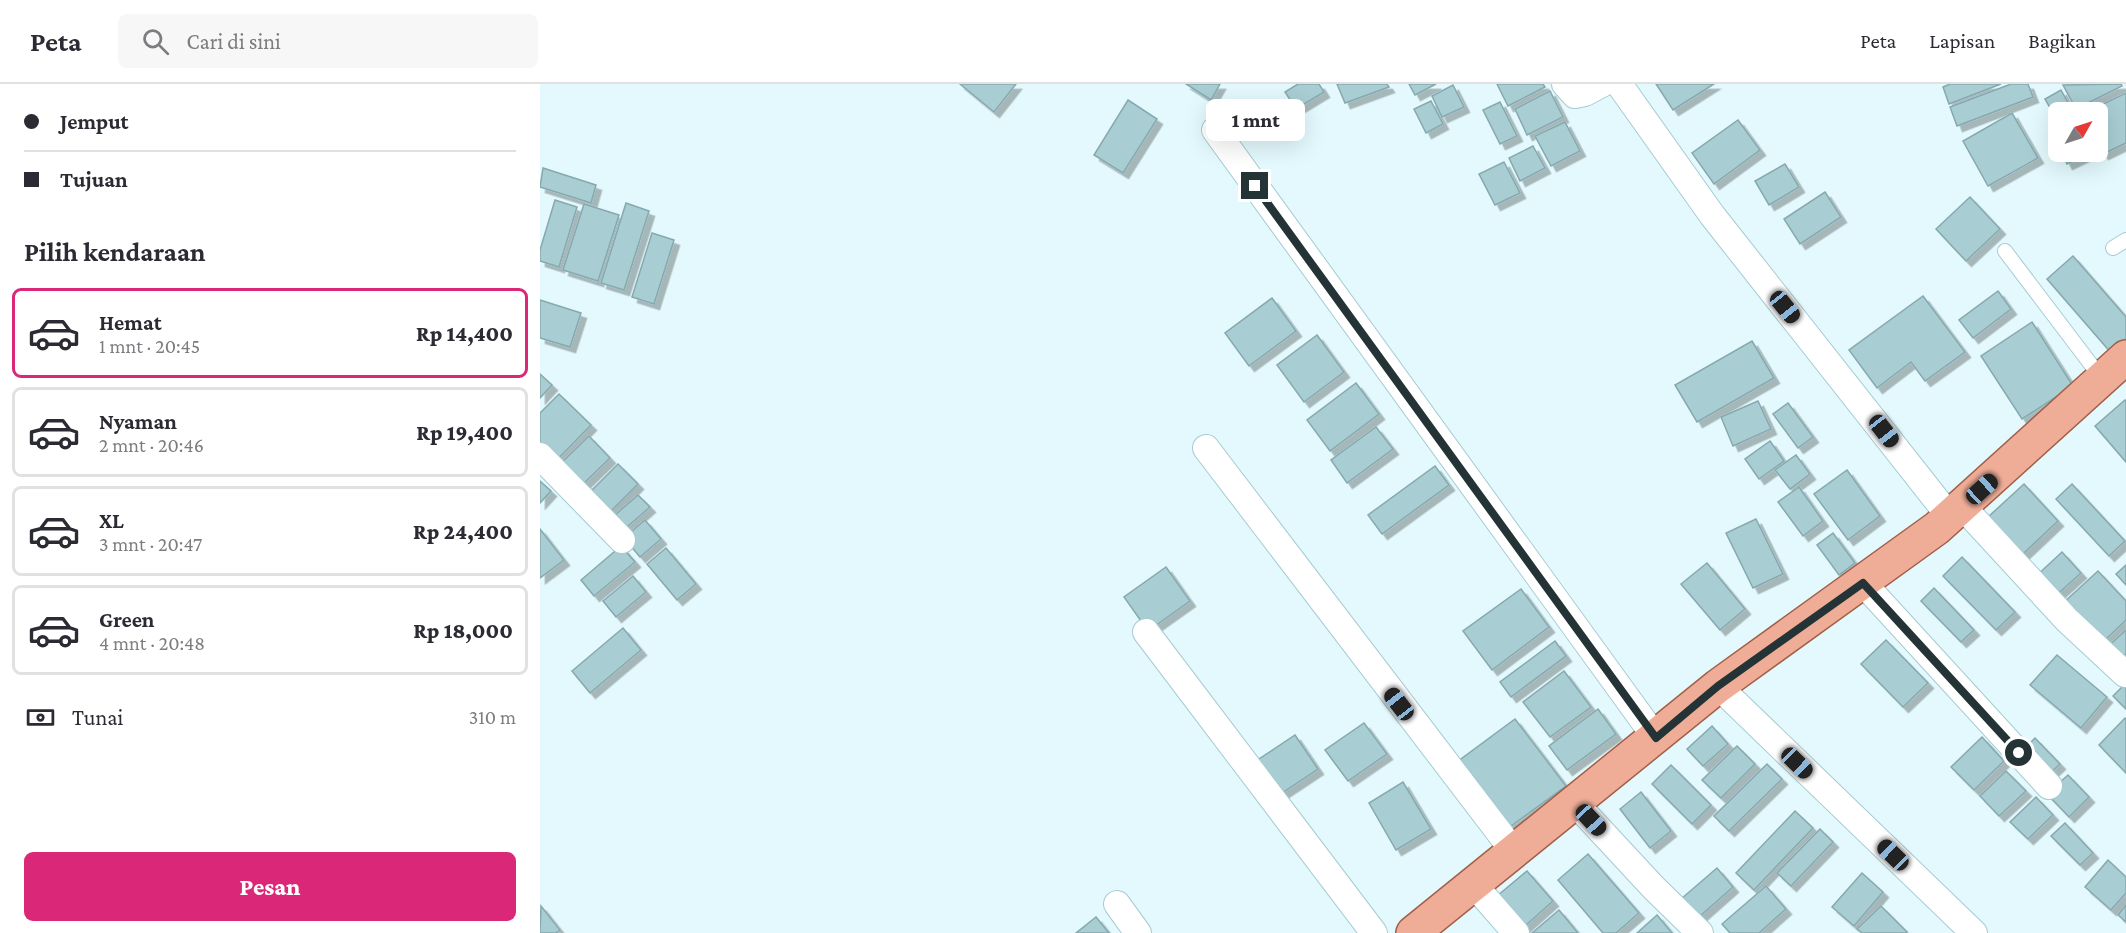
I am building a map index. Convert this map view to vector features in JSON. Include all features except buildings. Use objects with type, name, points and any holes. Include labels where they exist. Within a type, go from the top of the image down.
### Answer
[{"type":"main road","points":[[1413,933],[1475,886],[1718,686],[1863,583],[1956,512],[2126,357]]},
{"type":"street","points":[[1565,84],[1575,95],[1585,93],[1602,84]]},
{"type":"street","points":[[1619,84],[1712,214],[1956,512],[2125,674]]},
{"type":"street","points":[[1215,130],[1656,738]]},
{"type":"street","points":[[1206,448],[1515,853]]},
{"type":"street","points":[[540,456],[622,540]]},
{"type":"street","points":[[1863,583],[2049,786]]},
{"type":"street","points":[[1146,632],[1374,933]]},
{"type":"street","points":[[1718,686],[1974,933]]},
{"type":"street","points":[[1575,803],[1653,887],[1700,933]]},
{"type":"street","points":[[1475,886],[1515,933]]},
{"type":"street","points":[[1118,904],[1138,933]]},
{"type":"lane","points":[[2113,248],[2126,240]]},
{"type":"lane","points":[[2005,251],[2102,379]]},
{"type":"route","points":[[1255,186],[1656,738],[1718,686],[1863,583],[2019,753]]}]
